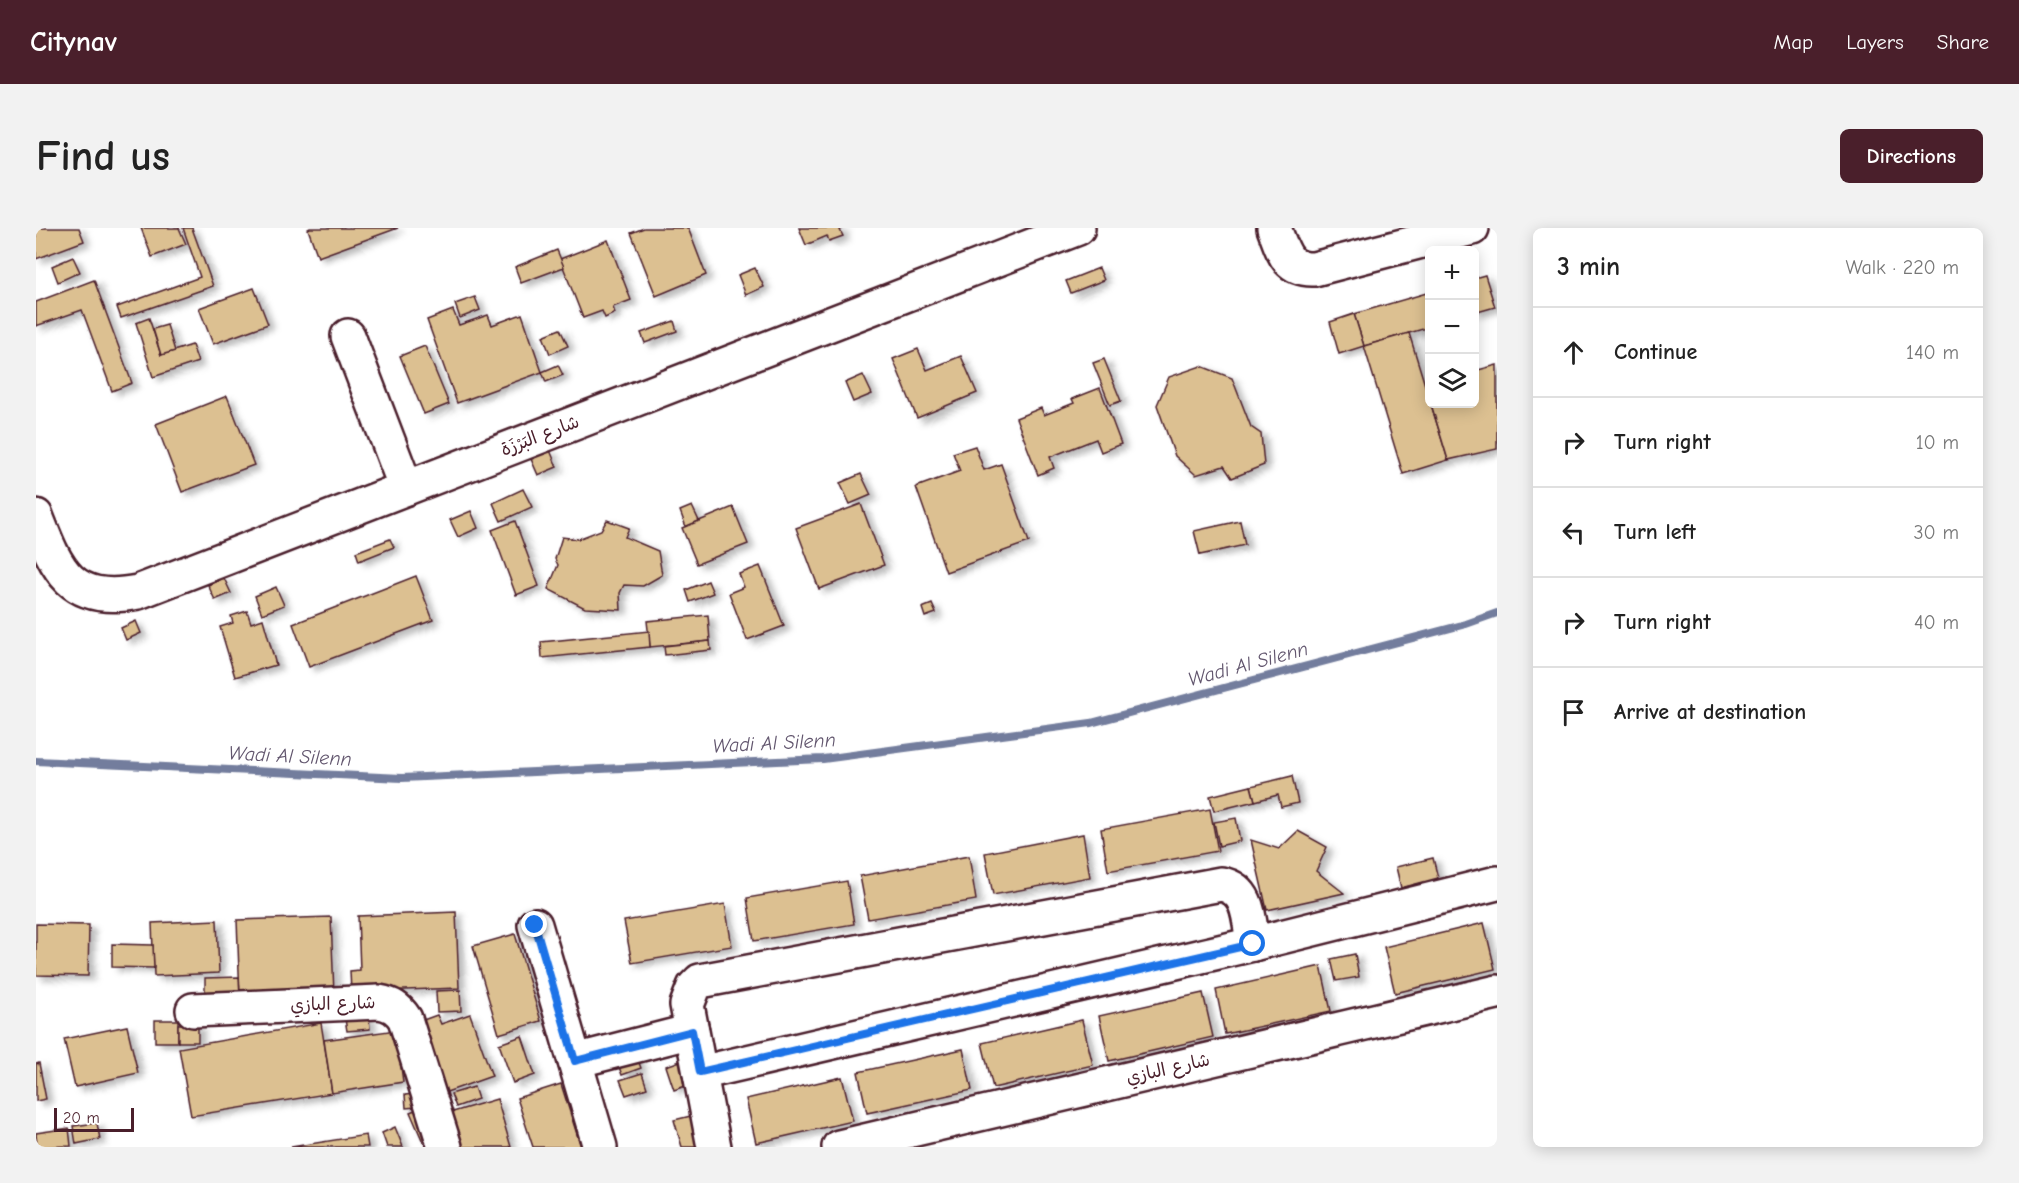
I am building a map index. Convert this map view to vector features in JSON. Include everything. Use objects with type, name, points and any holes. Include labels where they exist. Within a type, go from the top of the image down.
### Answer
[{"type":"street","name":"شارع البَرْزَة","points":[[36,516],[58,567],[75,585],[98,594],[125,594],[151,587],[1078,228]]},
{"type":"street","points":[[1274,228],[1288,259],[1294,266],[1303,270],[1472,228]]},
{"type":"street","points":[[348,336],[406,488]]},
{"type":"street","points":[[700,1072],[1253,944],[1497,883]]},
{"type":"street","points":[[714,1147],[687,1005],[694,987],[700,981],[1221,884],[1236,889],[1245,902],[1253,944]]},
{"type":"street","points":[[535,925],[600,1147]]},
{"type":"street","name":"شارع البازي","points":[[839,1147],[1497,992]]},
{"type":"street","name":"شارع البازي","points":[[193,1010],[379,1002],[394,1006],[405,1019],[445,1147]]},
{"type":"street","points":[[575,1061],[692,1031]]},
{"type":"building","points":[[36,228],[79,228],[84,241],[36,259]]},
{"type":"building","points":[[141,228],[179,228],[186,244],[152,257]]},
{"type":"building","points":[[183,228],[192,228],[213,286],[121,318],[117,307],[200,277]]},
{"type":"building","points":[[398,228],[318,257],[308,229]]},
{"type":"building","points":[[644,228],[688,228],[706,275],[656,296],[631,233]]},
{"type":"building","points":[[799,228],[844,228],[840,230],[843,236],[829,241],[827,236],[806,245]]},
{"type":"building","points":[[608,240],[631,300],[613,307],[615,313],[605,318],[602,311],[583,318],[560,259]]},
{"type":"building","points":[[557,250],[564,267],[521,283],[515,267]]},
{"type":"building","points":[[73,257],[80,272],[58,282],[52,266]]},
{"type":"building","points":[[755,268],[764,287],[746,295],[738,275]]},
{"type":"building","points":[[1099,268],[1104,280],[1071,293],[1066,281]]},
{"type":"building","points":[[1485,275],[1495,307],[1479,312],[1479,300],[1479,277]]},
{"type":"building","points":[[94,280],[132,383],[112,391],[82,310],[36,326],[36,302]]},
{"type":"building","points":[[254,288],[268,324],[213,344],[199,308]]},
{"type":"building","points":[[1425,293],[1425,328],[1364,346],[1354,314]]},
{"type":"building","points":[[475,297],[480,310],[460,318],[455,304]]},
{"type":"building","points":[[453,310],[459,325],[488,315],[492,325],[522,314],[542,372],[457,403],[427,320]]},
{"type":"building","points":[[1354,314],[1364,346],[1339,354],[1330,322]]},
{"type":"building","points":[[149,318],[161,355],[192,345],[198,362],[153,377],[136,323]]},
{"type":"building","points":[[674,321],[677,331],[645,343],[641,333]]},
{"type":"building","points":[[167,325],[175,351],[161,355],[153,329]]},
{"type":"building","points":[[560,329],[568,346],[550,354],[543,336]]},
{"type":"building","points":[[1409,333],[1425,385],[1425,408],[1432,408],[1448,460],[1403,474],[1364,346]]},
{"type":"building","points":[[425,346],[449,404],[424,414],[400,356]]},
{"type":"building","points":[[918,349],[927,370],[961,356],[977,393],[917,418],[893,359]]},
{"type":"building","points":[[1104,359],[1121,401],[1110,405],[1093,363]]},
{"type":"building","points":[[558,365],[563,375],[546,382],[542,372]]},
{"type":"building","points":[[1497,365],[1497,449],[1448,460],[1432,408],[1479,408],[1479,370]]},
{"type":"building","points":[[1201,366],[1232,378],[1251,427],[1261,434],[1264,465],[1232,478],[1224,466],[1196,475],[1175,456],[1157,405],[1169,377]]},
{"type":"building","points":[[863,375],[872,394],[853,402],[845,383]]},
{"type":"building","points":[[1100,388],[1121,444],[1101,452],[1096,439],[1050,457],[1054,468],[1038,475],[1016,418],[1041,408],[1044,415],[1074,403],[1072,399]]},
{"type":"building","points":[[227,396],[254,465],[182,492],[156,424]]},
{"type":"building","points":[[975,446],[984,470],[1001,464],[1029,542],[946,572],[916,487],[960,471],[953,453]]},
{"type":"building","points":[[550,450],[557,467],[538,475],[531,459]]},
{"type":"building","points":[[861,474],[871,495],[850,504],[840,483]]},
{"type":"building","points":[[523,489],[532,507],[501,521],[493,503]]},
{"type":"building","points":[[861,504],[884,565],[819,589],[796,528]]},
{"type":"building","points":[[692,506],[699,521],[686,527],[680,511]]},
{"type":"building","points":[[733,507],[748,544],[697,564],[682,528]]},
{"type":"building","points":[[471,511],[478,528],[458,537],[450,520]]},
{"type":"building","points":[[607,520],[629,528],[625,537],[658,551],[662,575],[643,586],[624,585],[620,593],[621,610],[585,608],[548,589],[558,565],[555,559],[562,537],[578,539],[601,530]]},
{"type":"building","points":[[515,521],[539,586],[516,595],[492,530]]},
{"type":"building","points":[[1240,521],[1245,545],[1200,555],[1194,531]]},
{"type":"building","points":[[390,539],[394,547],[359,561],[356,552]]},
{"type":"building","points":[[760,566],[784,626],[747,640],[729,593],[744,587],[739,574]]},
{"type":"building","points":[[416,576],[433,620],[309,667],[293,624]]},
{"type":"building","points":[[224,578],[231,593],[215,600],[208,585]]},
{"type":"building","points":[[708,581],[713,593],[690,602],[686,590]]},
{"type":"building","points":[[276,587],[284,605],[262,614],[255,596]]},
{"type":"building","points":[[932,604],[936,613],[925,617],[922,608]]},
{"type":"building","points":[[247,611],[251,623],[263,619],[276,665],[235,677],[220,627],[233,623],[231,616]]},
{"type":"building","points":[[708,615],[710,641],[650,647],[647,621]]},
{"type":"building","points":[[136,621],[141,633],[126,640],[121,628]]},
{"type":"building","points":[[649,631],[650,647],[542,658],[541,642]]},
{"type":"building","points":[[710,641],[711,650],[665,655],[664,646]]},
{"type":"building","points":[[1292,776],[1298,803],[1281,807],[1278,795],[1255,801],[1251,786]]},
{"type":"building","points":[[1251,786],[1255,801],[1214,811],[1210,796]]},
{"type":"building","points":[[1210,809],[1218,851],[1108,871],[1101,829]]},
{"type":"building","points":[[1236,818],[1240,841],[1219,846],[1214,822]]},
{"type":"building","points":[[1298,831],[1327,847],[1316,871],[1344,893],[1267,910],[1251,840],[1279,849]]},
{"type":"building","points":[[1083,834],[1090,877],[993,895],[985,853]]},
{"type":"building","points":[[969,856],[976,900],[868,919],[860,876]]},
{"type":"building","points":[[1433,858],[1438,878],[1401,888],[1396,867]]},
{"type":"building","points":[[847,881],[854,924],[754,941],[747,898]]},
{"type":"building","points":[[725,904],[732,946],[632,963],[624,921]]},
{"type":"building","points":[[456,912],[459,988],[351,992],[350,971],[360,970],[358,916]]},
{"type":"building","points":[[331,917],[334,994],[240,997],[237,920]]},
{"type":"building","points":[[217,920],[219,973],[154,976],[152,923]]},
{"type":"building","points":[[1484,923],[1495,969],[1395,993],[1384,947]]},
{"type":"building","points":[[36,924],[89,925],[88,976],[36,975]]},
{"type":"building","points":[[515,934],[541,1021],[499,1034],[473,946]]},
{"type":"building","points":[[112,944],[153,945],[154,968],[112,967]]},
{"type":"building","points":[[1355,954],[1359,977],[1336,981],[1331,959]]},
{"type":"building","points":[[1321,966],[1331,1011],[1225,1034],[1216,990]]},
{"type":"building","points":[[239,977],[240,997],[205,998],[205,978]]},
{"type":"building","points":[[460,990],[461,1011],[437,1012],[436,991]]},
{"type":"building","points":[[1203,993],[1213,1037],[1109,1061],[1099,1016]]},
{"type":"building","points":[[470,1014],[492,1076],[441,1094],[415,1023],[437,1015],[441,1024]]},
{"type":"building","points":[[369,1016],[370,1029],[347,1031],[345,1019]]},
{"type":"building","points":[[155,1020],[178,1020],[178,1042],[155,1042]]},
{"type":"building","points":[[1082,1020],[1093,1065],[993,1088],[982,1043]]},
{"type":"building","points":[[321,1023],[332,1093],[191,1116],[179,1048]]},
{"type":"building","points":[[178,1024],[198,1024],[198,1042],[178,1042]]},
{"type":"building","points":[[127,1026],[138,1073],[75,1087],[64,1039]]},
{"type":"building","points":[[396,1030],[403,1082],[332,1093],[324,1040]]},
{"type":"building","points":[[522,1036],[535,1075],[513,1083],[499,1044]]},
{"type":"building","points":[[963,1049],[972,1090],[867,1113],[858,1072]]},
{"type":"building","points":[[635,1052],[641,1068],[622,1075],[616,1059]]},
{"type":"building","points":[[686,1059],[694,1083],[674,1090],[666,1066]]},
{"type":"building","points":[[39,1063],[46,1099],[36,1101],[36,1064]]},
{"type":"building","points":[[642,1073],[647,1088],[626,1095],[620,1080]]},
{"type":"building","points":[[842,1077],[853,1121],[756,1143],[746,1099]]},
{"type":"building","points":[[561,1084],[581,1147],[533,1147],[517,1098]]},
{"type":"building","points":[[474,1087],[478,1099],[456,1107],[451,1094]]},
{"type":"building","points":[[415,1094],[416,1107],[406,1108],[405,1095]]},
{"type":"building","points":[[497,1099],[511,1147],[456,1147],[446,1114]]},
{"type":"building","points":[[420,1108],[433,1138],[423,1142],[410,1112]]},
{"type":"building","points":[[695,1115],[704,1147],[682,1147],[674,1120]]},
{"type":"building","points":[[97,1123],[100,1139],[76,1144],[73,1126]]},
{"type":"building","points":[[395,1127],[403,1147],[387,1147],[382,1133]]},
{"type":"building","points":[[69,1128],[71,1146],[37,1147],[36,1133]]},
{"type":"building","points":[[366,1135],[368,1147],[291,1147]]},
{"type":"waterway","name":"Wadi Al Silenn","points":[[36,761],[402,778],[823,759],[1091,723],[1466,624],[1497,613]]},
{"type":"route","points":[[535,925],[575,1061],[692,1031],[700,1072],[1253,944]]}]
